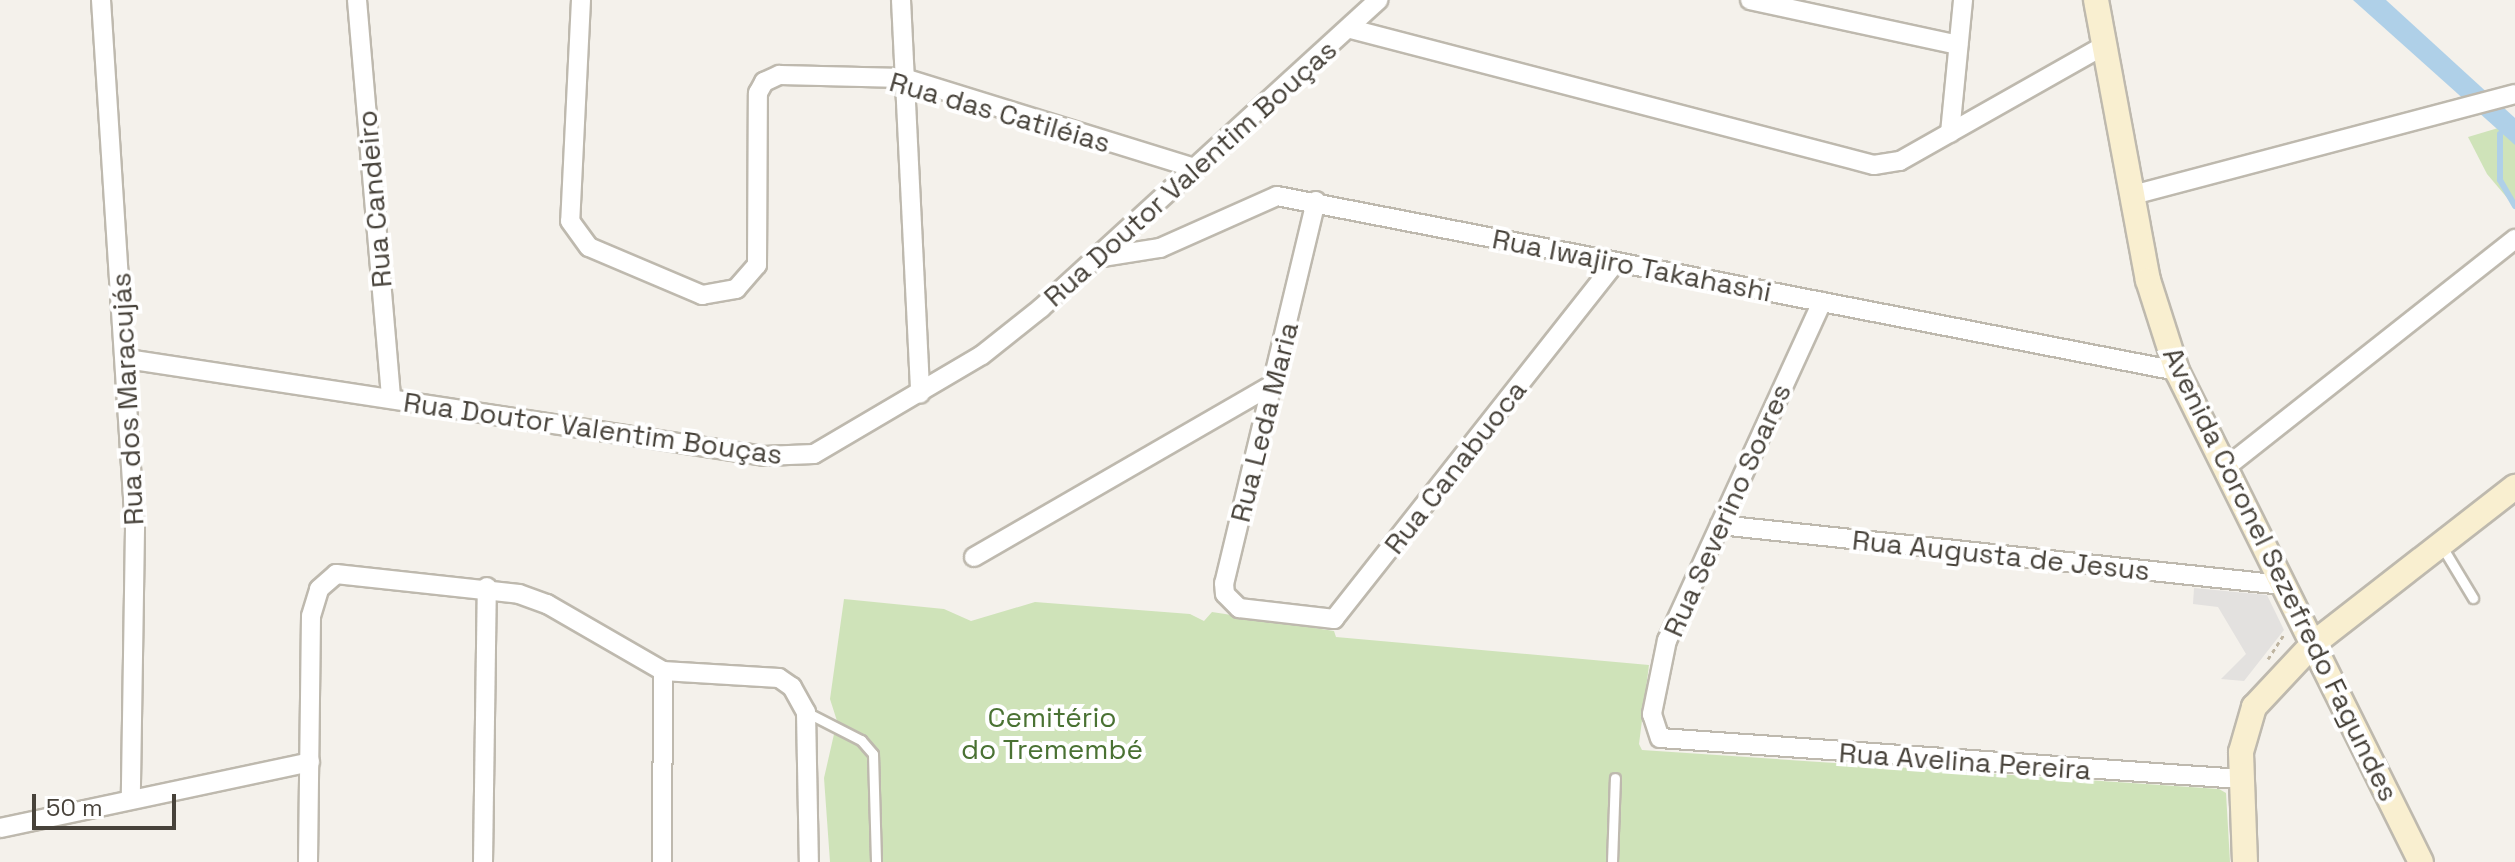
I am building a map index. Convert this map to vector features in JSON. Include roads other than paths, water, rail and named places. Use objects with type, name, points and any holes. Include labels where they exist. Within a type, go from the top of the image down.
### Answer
[{"type":"main road","name":"Avenida Coronel Sezefredo Fagundes","points":[[2096,0],[2148,280],[2177,371],[2421,862]]},
{"type":"main road","points":[[2245,862],[2240,779],[2244,729],[2254,707],[2313,644],[2515,487]]},
{"type":"street","name":"Rua dos Maracujás","points":[[101,0],[127,359],[136,602],[131,798]]},
{"type":"street","name":"Rua Candeiro","points":[[357,0],[391,397]]},
{"type":"street","name":"Rua das Catiléias","points":[[581,0],[570,221],[589,247],[702,295],[736,289],[757,265],[757,112],[764,82],[801,73],[904,78],[1194,168]]},
{"type":"street","points":[[901,0],[920,394]]},
{"type":"street","points":[[1750,0],[1958,45]]},
{"type":"street","points":[[1950,133],[1963,0]]},
{"type":"street","name":"Rua Doutor Valentim Bouças","points":[[127,359],[794,458],[836,443],[982,355],[1096,258],[1351,29],[1377,1]]},
{"type":"street","points":[[1351,29],[1874,165],[1900,161],[2103,46]]},
{"type":"street","points":[[2133,195],[2514,94]]},
{"type":"street","name":"Rua Iwajiro Takahashi","points":[[1096,258],[1149,252],[1277,196],[1316,201],[2177,371]]},
{"type":"street","name":"Rua Leda Maria","points":[[1268,613],[1230,603],[1224,583],[1275,383],[1316,201]]},
{"type":"street","points":[[2225,468],[2511,243]]},
{"type":"street","name":"Rua Canabuoca","points":[[1268,613],[1334,619],[1616,262]]},
{"type":"street","name":"Rua Severino Soares","points":[[1691,744],[1660,738],[1653,729],[1654,697],[1667,640],[1822,302]]},
{"type":"street","points":[[974,557],[1275,383]]},
{"type":"street","name":"Rua Augusta de Jesus","points":[[1720,525],[2283,585]]},
{"type":"street","points":[[308,862],[313,600],[336,574],[487,587],[547,604],[663,671],[779,678],[792,687],[806,712],[809,862]]},
{"type":"street","points":[[483,862],[487,587]]},
{"type":"street","points":[[662,862],[663,671]]},
{"type":"street","name":"Rua Avelina Pereira","points":[[1691,744],[2240,779]]},
{"type":"street","points":[[0,828],[310,762]]},
{"type":"lane","points":[[2441,545],[2473,598]]},
{"type":"lane","points":[[806,712],[861,740],[873,754],[876,862]]},
{"type":"lane","points":[[1612,862],[1615,778]]},
{"type":"water","points":[[2353,0],[2386,0],[2515,118],[2515,145]]},
{"type":"waterway","points":[[2500,134],[2500,180],[2515,206]]},
{"type":"park label","name":"Cemitério do Tremembé","points":[[1052,733]]}]
